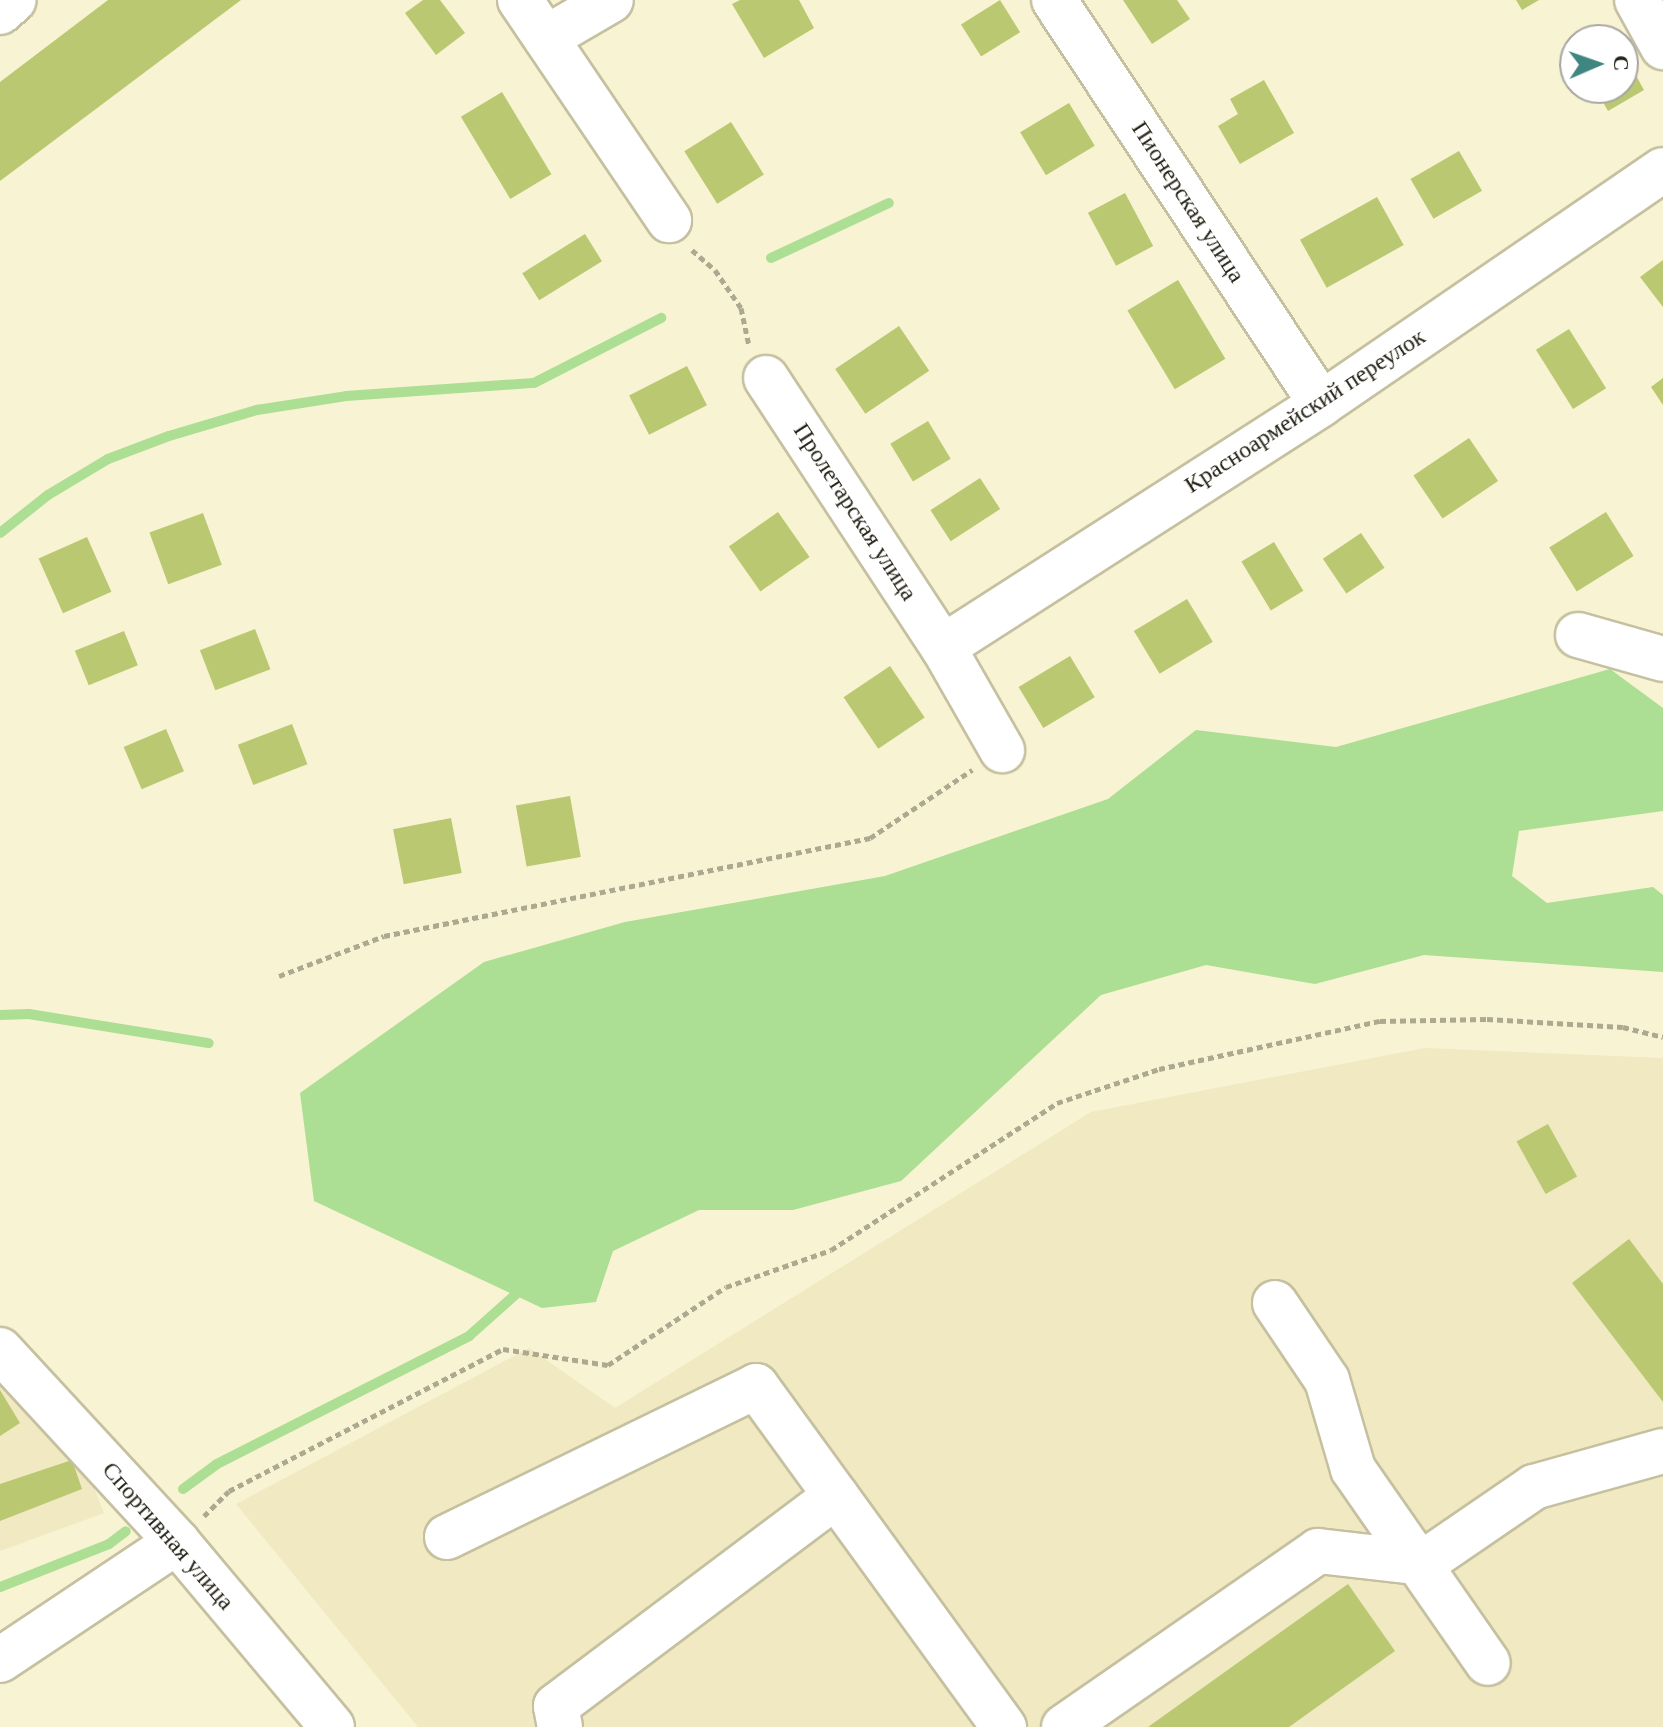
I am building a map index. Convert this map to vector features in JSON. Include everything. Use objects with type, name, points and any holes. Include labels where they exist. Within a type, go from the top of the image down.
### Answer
[{"type":"street","points":[[0,12],[14,0]]},
{"type":"street","points":[[520,0],[669,220]]},
{"type":"street","points":[[546,38],[611,0]]},
{"type":"street","name":"Пионерская улица","points":[[1054,0],[1321,404]]},
{"type":"street","points":[[1637,0],[1663,47]]},
{"type":"street","name":"Красноармейский переулок","points":[[943,647],[1321,404],[1663,170]]},
{"type":"street","name":"Пролетарская улица","points":[[766,378],[943,647],[1002,750]]},
{"type":"street","points":[[1578,635],[1663,659]]},
{"type":"street","points":[[1275,1303],[1327,1380],[1353,1469],[1423,1563],[1488,1663]]},
{"type":"street","name":"Спортивная улица","points":[[0,1350],[177,1542],[332,1727]]},
{"type":"street","points":[[447,1537],[756,1386],[1004,1727]]},
{"type":"street","points":[[1064,1727],[1318,1551],[1423,1563],[1534,1487],[1663,1451]]},
{"type":"street","points":[[560,1727],[556,1706],[836,1496]]},
{"type":"street","points":[[0,1660],[177,1542]]},
{"type":"path","points":[[669,220],[741,308],[748,343],[766,378]]},
{"type":"path","points":[[279,976],[384,936],[870,838],[1002,750]]},
{"type":"path","points":[[177,1542],[229,1491],[503,1349],[608,1365],[726,1287],[831,1250],[1057,1103],[1159,1069],[1380,1021],[1517,1021],[1623,1027],[1663,1037]]},
{"type":"shaded area","points":[[1610,669],[1663,708],[1663,811],[1519,831],[1512,876],[1547,903],[1653,887],[1663,895],[1663,972],[1424,955],[1315,984],[1206,965],[1101,995],[901,1181],[793,1210],[699,1210],[613,1251],[596,1302],[542,1308],[314,1201],[300,1093],[484,962],[625,922],[885,876],[1108,799],[1196,730],[1336,747]]},
{"type":"shaded area","points":[[1425,1048],[1663,1058],[1663,1727],[418,1727],[236,1504],[529,1348],[615,1408],[1091,1112]]},
{"type":"shaded area","points":[[0,1374],[81,1455],[104,1513],[0,1551]]},
{"type":"building","points":[[108,0],[241,0],[0,181],[0,82]]},
{"type":"building","points":[[423,0],[440,0],[465,33],[436,55],[405,13]]},
{"type":"building","points":[[740,0],[799,0],[814,28],[764,58],[732,4]]},
{"type":"building","points":[[1000,0],[1020,32],[981,57],[961,24]]},
{"type":"building","points":[[1123,0],[1177,0],[1190,19],[1152,44]]},
{"type":"building","points":[[1516,0],[1539,0],[1522,10]]},
{"type":"building","points":[[1264,80],[1294,133],[1240,164],[1218,126],[1238,114],[1230,99]]},
{"type":"building","points":[[502,92],[551,174],[510,199],[461,117]]},
{"type":"building","points":[[1069,103],[1095,146],[1046,175],[1020,132]]},
{"type":"building","points":[[1604,104],[1620,104],[1608,111]]},
{"type":"building","points":[[731,122],[764,175],[717,204],[684,151]]},
{"type":"building","points":[[1459,151],[1482,191],[1434,219],[1411,179]]},
{"type":"building","points":[[1125,193],[1153,246],[1116,266],[1088,213]]},
{"type":"building","points":[[1377,197],[1404,245],[1327,288],[1300,240]]},
{"type":"building","points":[[585,234],[602,261],[539,300],[522,273]]},
{"type":"building","points":[[1663,260],[1663,307],[1640,277]]},
{"type":"building","points":[[1178,280],[1225,359],[1175,389],[1127,310]]},
{"type":"building","points":[[899,326],[929,371],[865,414],[835,369]]},
{"type":"building","points":[[1569,329],[1606,388],[1573,409],[1536,350]]},
{"type":"building","points":[[687,366],[707,405],[649,435],[629,396]]},
{"type":"building","points":[[1663,378],[1663,405],[1651,387]]},
{"type":"building","points":[[928,421],[951,459],[913,481],[890,444]]},
{"type":"building","points":[[1469,438],[1498,481],[1443,519],[1413,475]]},
{"type":"building","points":[[980,478],[1000,509],[951,541],[931,510]]},
{"type":"building","points":[[778,512],[810,557],[760,591],[729,546]]},
{"type":"building","points":[[1606,512],[1634,556],[1577,592],[1549,548]]},
{"type":"building","points":[[203,513],[222,565],[168,584],[149,532]]},
{"type":"building","points":[[1361,533],[1384,568],[1346,594],[1323,559]]},
{"type":"building","points":[[87,537],[111,592],[63,613],[39,559]]},
{"type":"building","points":[[1274,542],[1303,591],[1271,610],[1241,562]]},
{"type":"building","points":[[1187,599],[1213,642],[1160,674],[1134,631]]},
{"type":"building","points":[[255,629],[270,669],[215,690],[200,650]]},
{"type":"building","points":[[124,631],[138,665],[89,685],[75,651]]},
{"type":"building","points":[[1070,656],[1095,697],[1043,728],[1019,687]]},
{"type":"building","points":[[890,666],[925,717],[878,749],[844,697]]},
{"type":"building","points":[[292,724],[307,764],[253,785],[238,745]]},
{"type":"building","points":[[166,729],[184,771],[142,789],[124,747]]},
{"type":"building","points":[[570,796],[581,857],[527,867],[516,806]]},
{"type":"building","points":[[451,818],[462,873],[404,884],[393,829]]},
{"type":"building","points":[[1548,1124],[1577,1176],[1546,1194],[1517,1141]]},
{"type":"building","points":[[1629,1239],[1663,1284],[1663,1402],[1572,1283]]},
{"type":"building","points":[[0,1390],[20,1423],[0,1436]]},
{"type":"building","points":[[72,1460],[82,1489],[0,1521],[0,1484]]},
{"type":"building","points":[[1348,1584],[1395,1651],[1289,1727],[1148,1727]]},
{"type":"waterway","points":[[771,258],[889,203]]},
{"type":"waterway","points":[[0,533],[48,495],[108,459],[169,436],[257,410],[346,396],[534,383],[661,318]]},
{"type":"waterway","points":[[0,1015],[29,1014],[209,1043]]},
{"type":"waterway","points":[[183,1489],[217,1464],[469,1336],[515,1295]]},
{"type":"waterway","points":[[0,1587],[109,1544],[126,1531]]}]
